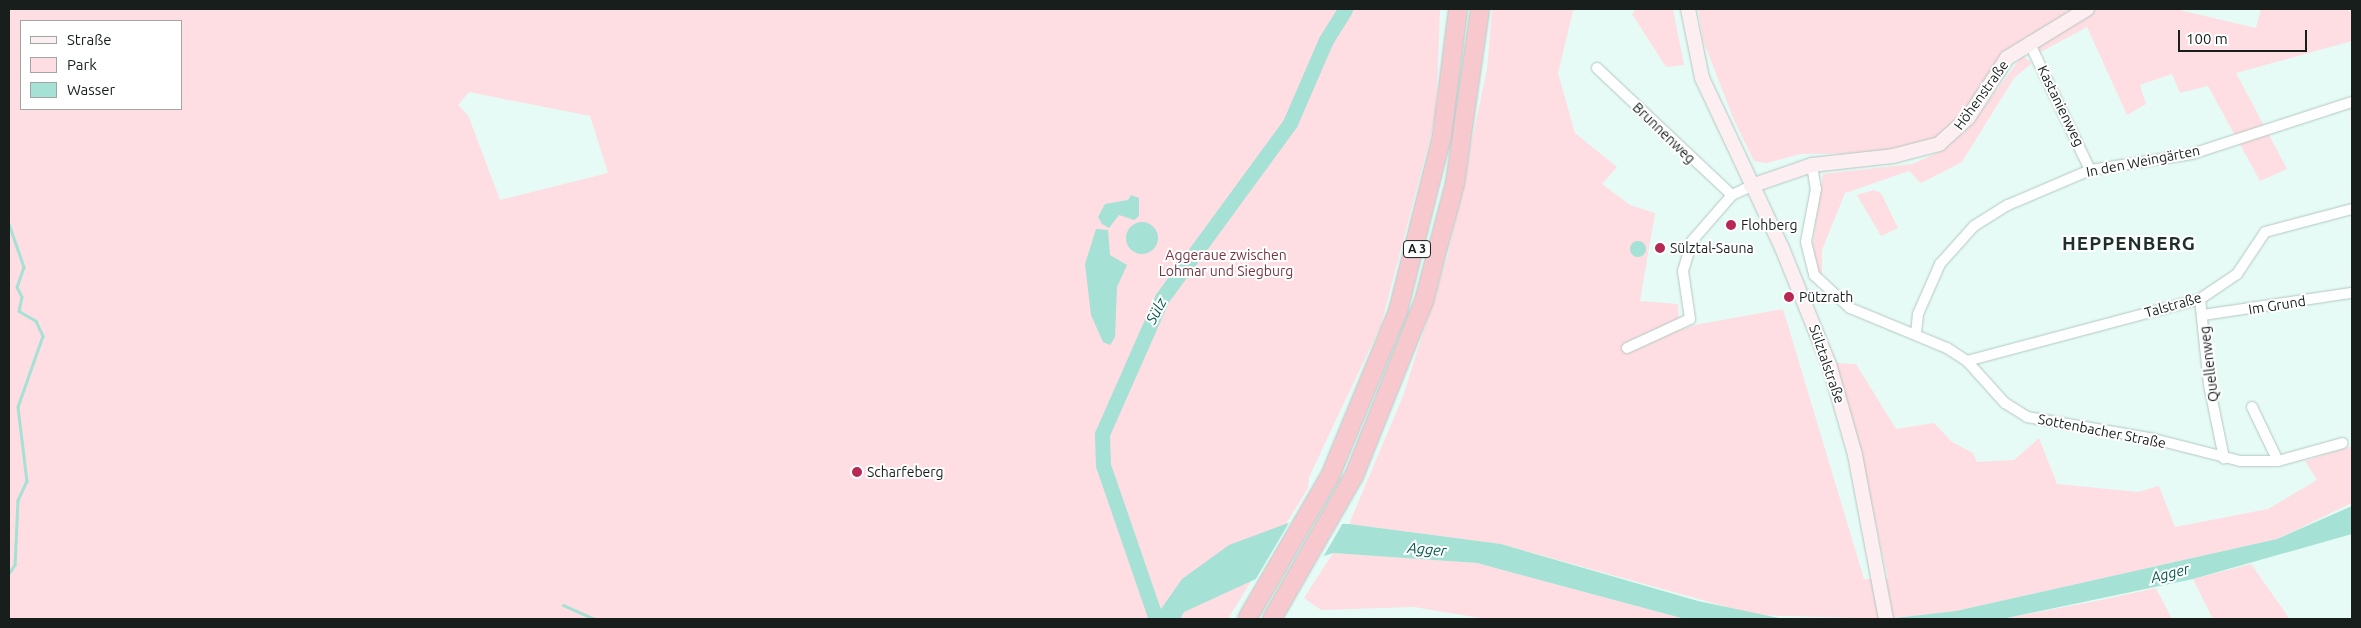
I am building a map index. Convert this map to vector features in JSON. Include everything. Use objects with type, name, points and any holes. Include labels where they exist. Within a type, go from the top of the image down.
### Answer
[{"type":"highway","name":"A 3","points":[[1249,616],[1330,476],[1378,368],[1415,253],[1442,136],[1458,9]]},
{"type":"highway","name":"A 3","points":[[1275,616],[1354,476],[1404,358],[1441,242],[1466,123],[1480,9]]},
{"type":"main road","name":"Sülztalstraße","points":[[1688,9],[1702,78],[1752,186],[1830,367],[1855,455],[1886,619]]},
{"type":"main road","name":"Höhenstraße","points":[[1752,186],[1812,165],[1893,156],[1939,144],[1968,118],[2007,58],[2029,42],[2070,23],[2087,9]]},
{"type":"street","name":"Kastanienweg","points":[[2029,42],[2090,170]]},
{"type":"street","name":"Brunnenweg","points":[[1597,68],[1609,75],[1732,194]]},
{"type":"street","name":"In den Weingärten","points":[[1916,333],[1918,314],[1940,264],[1974,226],[2008,205],[2090,170],[2192,154],[2352,102]]},
{"type":"street","name":"Sottenbacher Straße","points":[[1812,165],[1816,189],[1806,242],[1814,275],[1850,308],[1916,333],[1967,361],[2004,403],[2027,416],[2150,438],[2224,458],[2278,462],[2343,443]]},
{"type":"street","points":[[1627,348],[1690,319],[1683,272],[1692,241],[1732,194],[1752,186]]},
{"type":"street","name":"Talstraße","points":[[1967,361],[2200,300],[2237,274],[2265,232],[2352,208]]},
{"type":"street","name":"Im Grund","points":[[2203,315],[2351,293]]},
{"type":"street","name":"Quellenweg","points":[[2200,300],[2209,385],[2224,458]]},
{"type":"street","points":[[2252,407],[2278,462]]},
{"type":"green space","name":"Aggeraue zwischen Lohmar und Siegburg","points":[[9,9],[1440,9],[1436,115],[1381,325],[1309,477],[1308,488],[1228,619],[9,619]],"holes":[[[469,92],[590,116],[608,173],[500,200],[468,115],[458,105]]]},
{"type":"green space","points":[[1492,9],[1577,9],[1573,11],[1558,73],[1575,133],[1617,167],[1602,184],[1630,205],[1655,213],[1640,301],[1678,304],[1679,322],[1632,346],[1695,325],[1783,309],[1864,579],[1888,578],[1855,430],[1833,363],[1856,364],[1896,429],[1934,423],[1952,442],[1973,453],[1977,462],[2014,460],[2039,438],[2057,484],[2138,492],[2159,486],[2175,527],[2268,509],[2317,480],[2305,461],[2352,446],[2352,503],[2277,539],[1956,611],[1886,619],[1756,615],[1501,544],[1349,524],[1403,396],[1448,255],[1487,69]]},
{"type":"green space","points":[[1636,9],[1673,9],[1684,65],[1666,67],[1632,14]]},
{"type":"green space","points":[[1698,9],[2080,9],[2024,40],[1939,139],[1894,153],[1801,154],[1766,163],[1754,161],[1734,120],[1703,40]]},
{"type":"green space","points":[[2092,9],[2175,9],[2256,28],[2261,9],[2337,9],[2352,11],[2352,41],[2236,73],[2287,169],[2260,181],[2208,86],[2180,93],[2172,74],[2140,85],[2146,104],[2127,115],[2087,27],[2039,53],[2038,45]]},
{"type":"green space","points":[[2022,56],[2032,63],[2014,78],[1962,162],[1921,183],[1909,171],[1845,193],[1822,250],[1822,277],[1815,270],[1813,242],[1823,174],[1912,164],[1940,152],[1971,125]]},
{"type":"green space","points":[[1874,190],[1881,193],[1898,228],[1881,236],[1857,195]]},
{"type":"green space","points":[[1333,553],[1477,563],[1685,619],[1486,619],[1414,607],[1321,610],[1304,598]]},
{"type":"green space","points":[[2251,564],[2289,618],[2213,619],[2193,579]]},
{"type":"green space","points":[[2156,588],[2172,619],[2002,619],[2101,600]]},
{"type":"water","points":[[1131,195],[1139,198],[1139,216],[1134,220],[1119,215],[1109,228],[1102,224],[1098,217],[1105,204],[1128,200]]},
{"type":"water","points":[[1142,222],[1148,223],[1153,227],[1157,232],[1157,244],[1153,249],[1148,253],[1142,254],[1136,253],[1131,249],[1127,244],[1126,238],[1127,232],[1131,227],[1136,223]]},
{"type":"water","points":[[1096,229],[1108,230],[1110,255],[1127,265],[1117,287],[1115,337],[1110,345],[1103,342],[1091,315],[1085,264]]},
{"type":"water","points":[[1638,241],[1646,249],[1638,257],[1630,249]]},
{"type":"water","name":"Agger","points":[[2352,506],[2352,534],[2193,579],[2002,619],[1886,619],[1956,611],[2277,539]]},
{"type":"water","name":"Agger","points":[[1288,523],[1349,524],[1501,544],[1698,601],[1784,619],[1685,619],[1477,563],[1333,553],[1256,579],[1184,612],[1180,619],[1154,619],[1182,579],[1229,545]]},
{"type":"pier","points":[[1290,521],[1344,521],[1322,559],[1254,582]]},
{"type":"waterway","name":"Sülz","points":[[1156,619],[1103,465],[1102,434],[1162,298],[1290,123],[1326,40],[1345,9]]},
{"type":"waterway","points":[[9,224],[24,267],[17,287],[22,297],[19,311],[36,321],[43,336],[18,407],[27,481],[18,500],[15,565],[9,574]]},
{"type":"waterway","points":[[563,605],[595,619]]},
{"type":"place","name":"Flohberg","points":[[1731,225]]},
{"type":"place","name":"Sülztal-Sauna","points":[[1660,248]]},
{"type":"place","name":"Pützrath","points":[[1789,297]]},
{"type":"place","name":"Scharfeberg","points":[[857,472]]},
{"type":"district","name":"HEPPENBERG","points":[[2129,244]]}]
